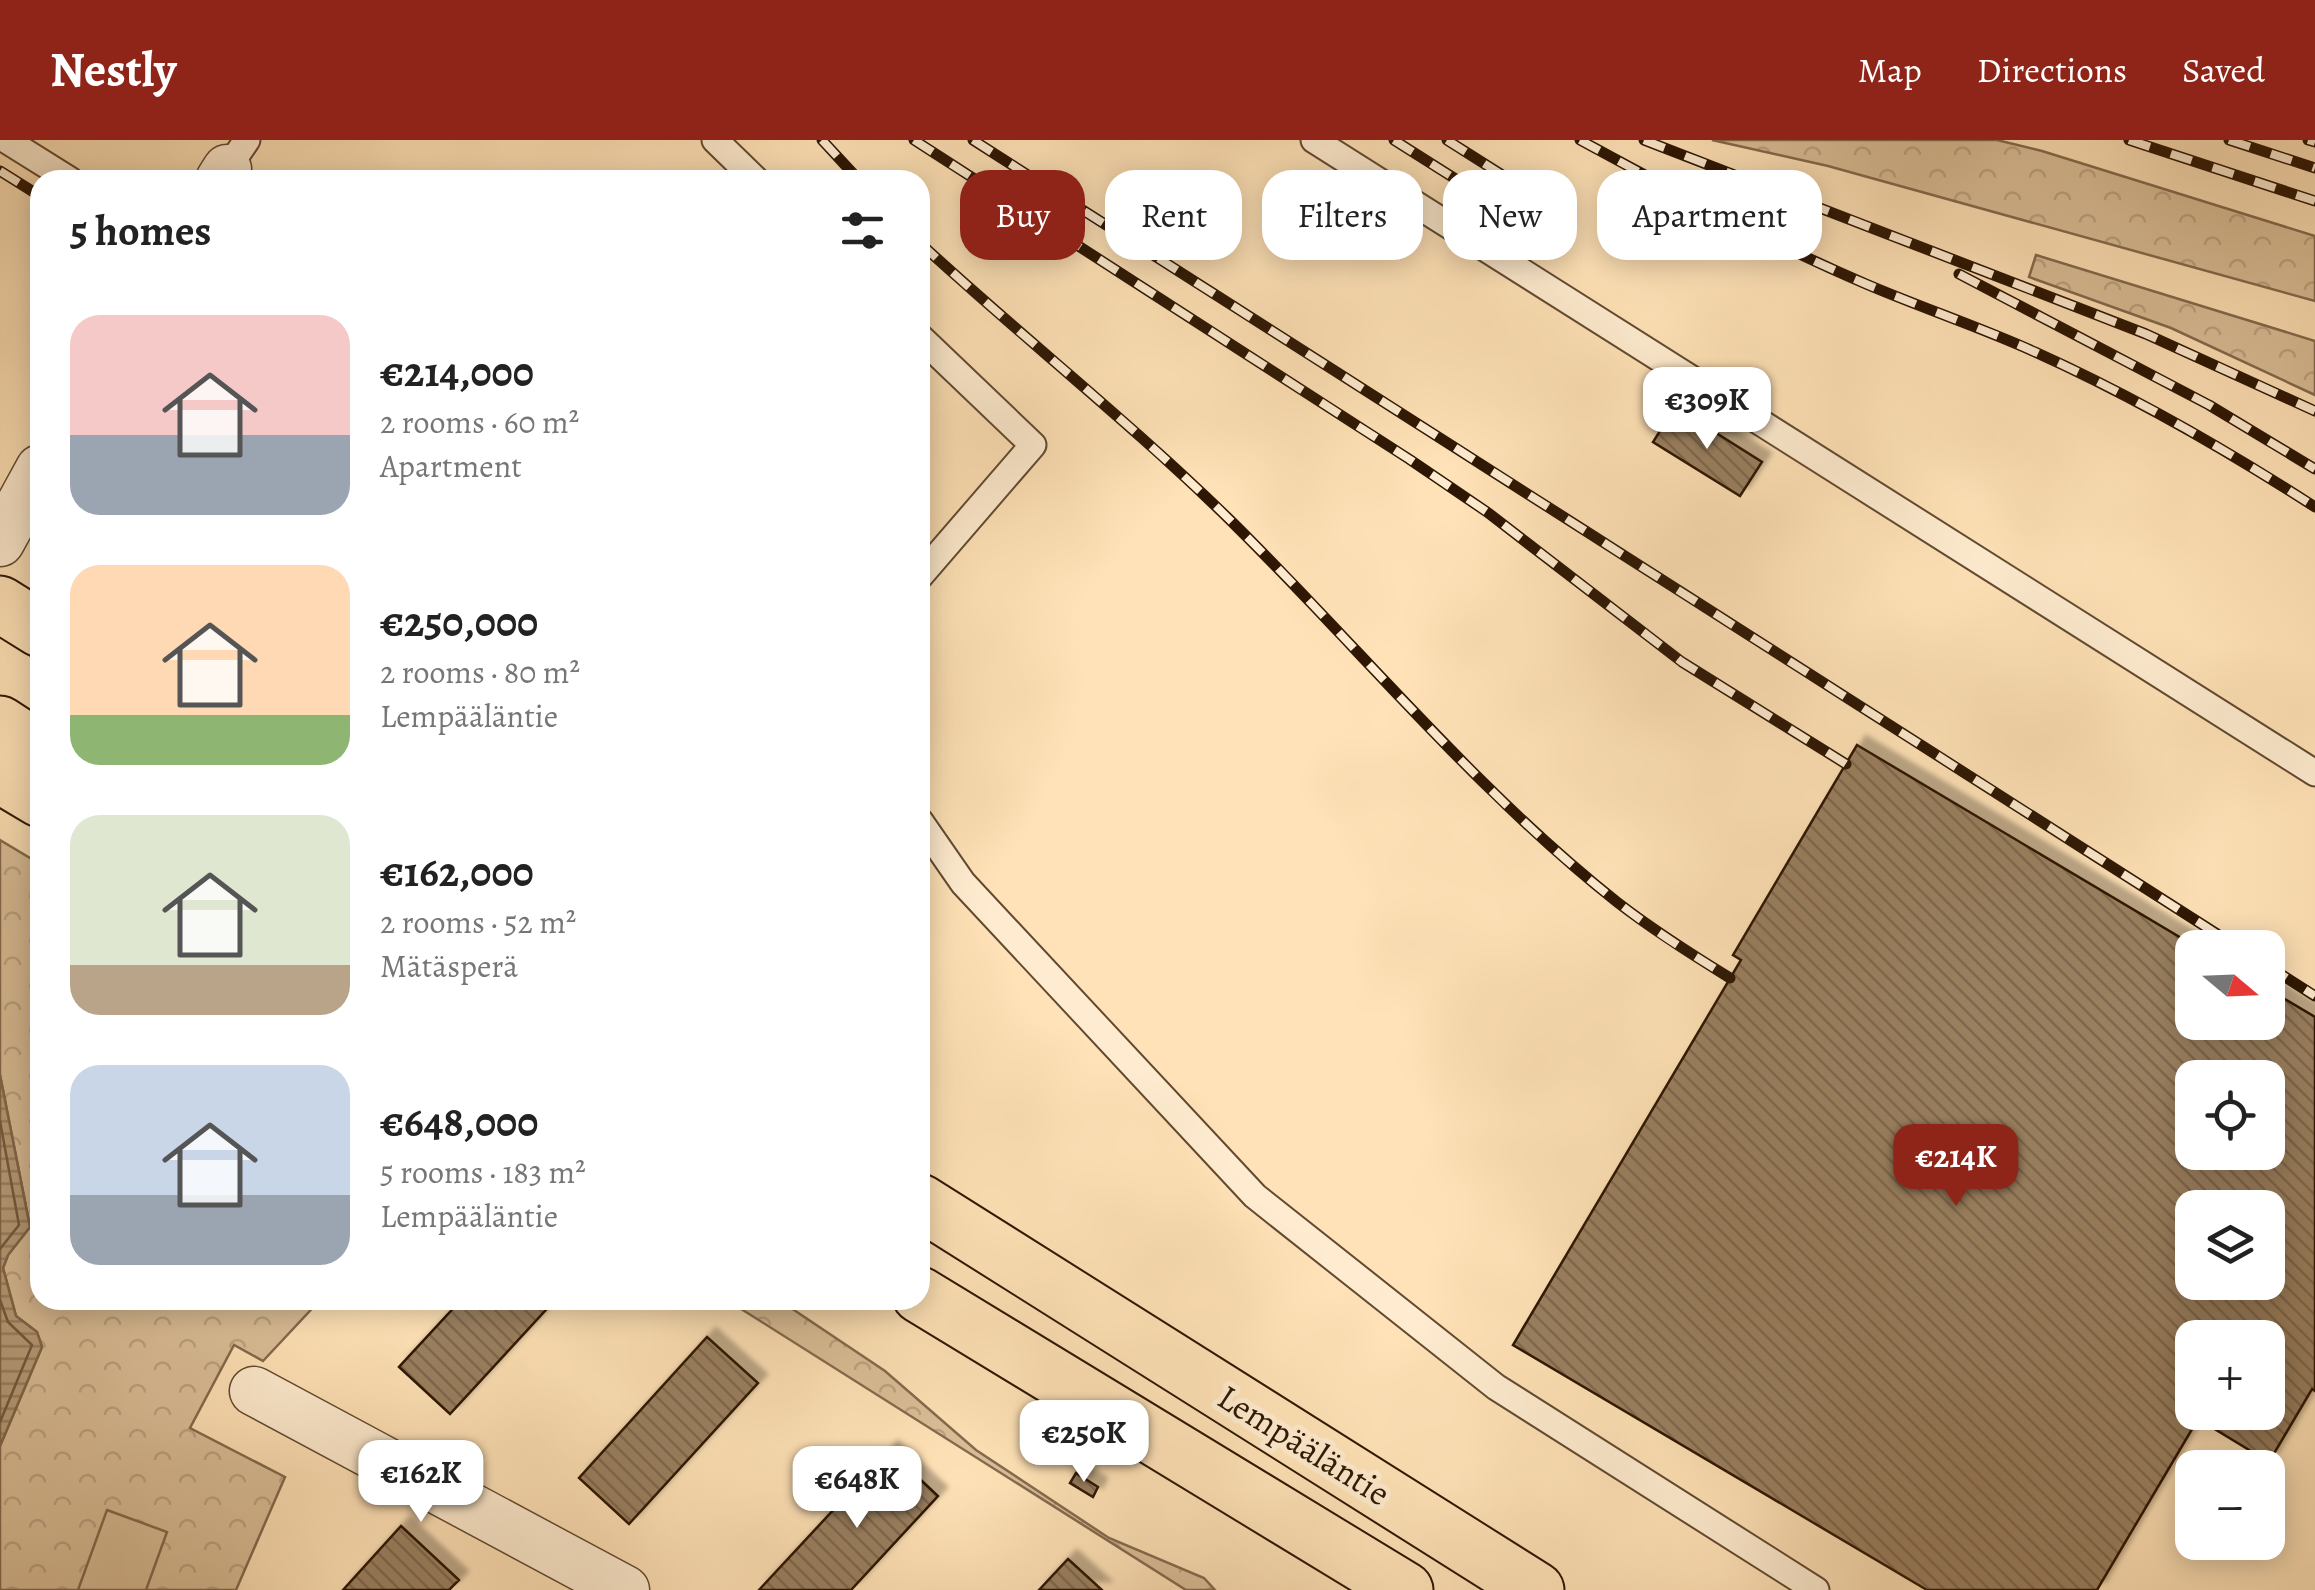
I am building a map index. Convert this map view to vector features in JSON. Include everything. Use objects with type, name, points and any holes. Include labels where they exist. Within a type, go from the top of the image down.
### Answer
[{"type":"highway","points":[[0,604],[30,623]]},
{"type":"highway","points":[[0,724],[30,744]]},
{"type":"highway","points":[[0,775],[30,793]]},
{"type":"highway","name":"Lempääläntie","points":[[930,1208],[1536,1590]]},
{"type":"highway","name":"Lempääläntie","points":[[930,1301],[1405,1590]]},
{"type":"street","points":[[0,542],[30,487]]},
{"type":"street","points":[[254,1391],[625,1590]]},
{"type":"lane","points":[[6,140],[54,170]]},
{"type":"lane","points":[[715,140],[746,170]]},
{"type":"lane","points":[[1314,140],[2315,773]]},
{"type":"lane","points":[[930,347],[1032,445],[930,564]]},
{"type":"lane","points":[[930,835],[963,883],[1255,1196],[1496,1387],[1816,1590]]},
{"type":"green space","points":[[1712,140],[1997,140],[2042,151],[2315,236],[2315,301],[1828,166]]},
{"type":"green space","points":[[2036,255],[2315,341],[2315,395],[2171,328],[2029,277]]},
{"type":"green space","points":[[0,840],[30,858],[30,1227],[0,1075]]},
{"type":"green space","points":[[30,1227],[30,1310],[311,1310],[263,1361],[234,1345],[190,1428],[285,1477],[236,1590],[0,1590],[0,1446],[42,1347],[37,1332],[16,1316],[3,1268]]},
{"type":"green space","points":[[743,1310],[794,1310],[885,1371],[976,1450],[1109,1538],[1204,1578],[1215,1590],[1186,1590]]},
{"type":"green space","points":[[107,1510],[167,1532],[146,1590],[78,1590]]},
{"type":"water","points":[[0,1075],[30,1227],[3,1268],[16,1316],[37,1332],[42,1347],[0,1446]]},
{"type":"building","points":[[1675,407],[1762,462],[1740,496],[1653,442]]},
{"type":"building","points":[[1857,745],[2175,934],[2175,1040],[2285,1040],[2285,999],[2315,1017],[2315,1391],[2312,1389],[2276,1450],[2249,1450],[2216,1430],[2285,1430],[2285,1320],[2175,1320],[2175,1430],[2192,1430],[2180,1450],[2175,1450],[2175,1458],[2097,1590],[1927,1590],[1513,1345],[1741,960],[1733,955]]},
{"type":"building","points":[[452,1310],[546,1310],[450,1414],[399,1367]]},
{"type":"building","points":[[707,1337],[758,1383],[629,1524],[579,1478]]},
{"type":"building","points":[[889,1450],[938,1496],[851,1590],[759,1590]]},
{"type":"building","points":[[1076,1473],[1098,1487],[1093,1497],[1070,1483]]},
{"type":"building","points":[[401,1526],[459,1580],[449,1590],[343,1590]]},
{"type":"building","points":[[1068,1559],[1102,1590],[1039,1590]]},
{"type":"railway","points":[[822,140],[850,170]]},
{"type":"railway","points":[[914,140],[1409,459],[1487,512],[1682,662],[1846,764]]},
{"type":"railway","points":[[973,140],[2211,930]]},
{"type":"railway","points":[[1394,140],[1443,171]]},
{"type":"railway","points":[[1447,140],[1494,170]]},
{"type":"railway","points":[[1580,140],[1793,251],[2071,369],[2213,444],[2315,507]]},
{"type":"railway","points":[[1644,140],[2146,334],[2315,411]]},
{"type":"railway","points":[[2129,140],[2315,201]]},
{"type":"railway","points":[[2229,140],[2315,168]]},
{"type":"railway","points":[[2308,140],[2315,142]]},
{"type":"railway","points":[[0,171],[30,190]]},
{"type":"railway","points":[[930,252],[1230,520],[1514,812],[1617,902],[1730,978]]},
{"type":"railway","points":[[1959,274],[2209,405],[2315,469]]},
{"type":"railway","points":[[2285,977],[2315,996]]}]
